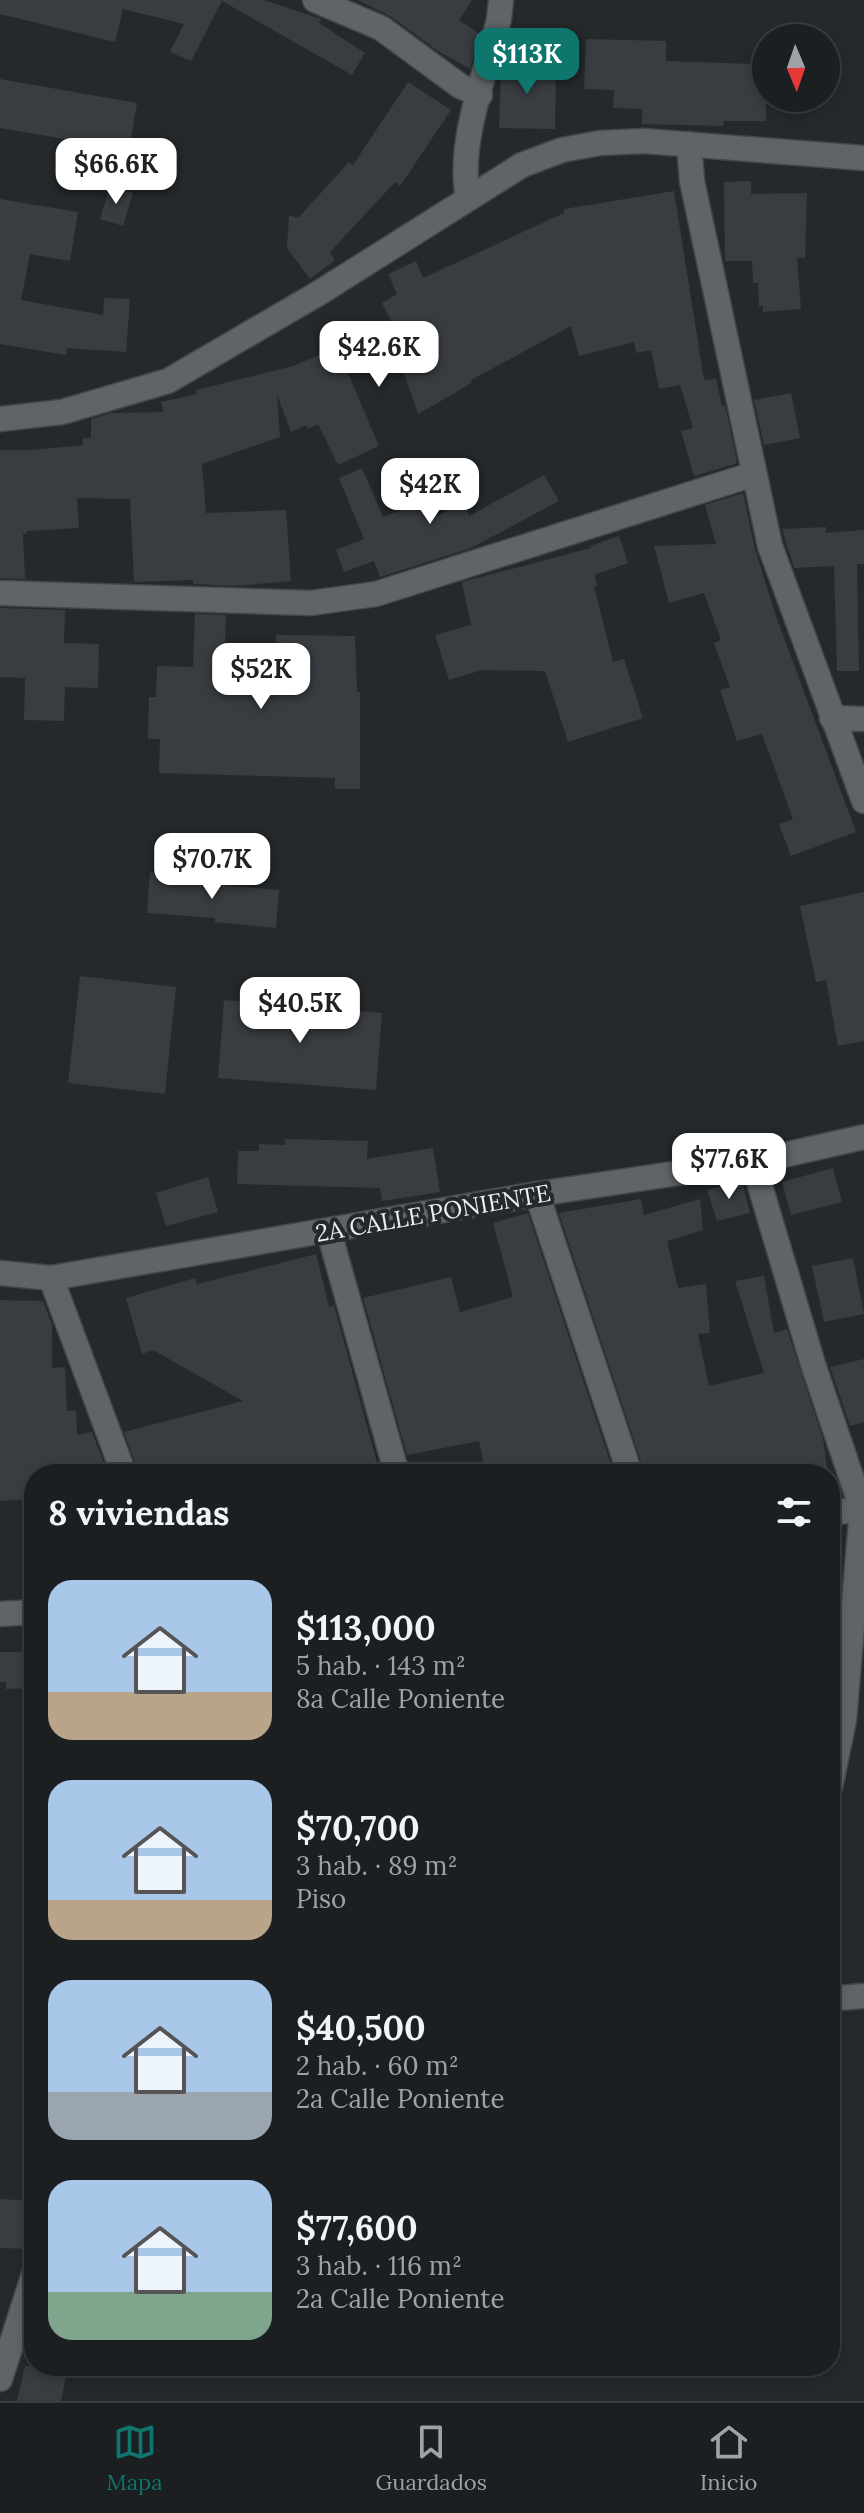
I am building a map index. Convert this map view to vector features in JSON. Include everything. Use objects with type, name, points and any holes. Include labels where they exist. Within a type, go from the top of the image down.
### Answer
[{"type":"street","points":[[315,0],[381,28],[460,86],[480,95]]},
{"type":"street","points":[[468,197],[464,178],[467,141],[501,0]]},
{"type":"street","points":[[0,419],[62,412],[168,381],[319,293],[522,165],[562,150],[644,141],[864,158]]},
{"type":"street","points":[[689,144],[692,181],[770,546],[864,801]]},
{"type":"street","points":[[0,593],[311,603],[376,594],[754,474]]},
{"type":"street","points":[[832,718],[864,719]]},
{"type":"street","name":"2A CALLE PONIENTE","points":[[0,1273],[51,1278],[537,1194],[753,1162],[864,1137]]},
{"type":"street","points":[[753,1162],[813,1364],[863,1509],[854,1721],[840,1760]]},
{"type":"street","points":[[537,1194],[627,1464]]},
{"type":"street","points":[[329,1232],[394,1464]]},
{"type":"street","points":[[51,1278],[120,1464]]},
{"type":"street","points":[[840,1512],[863,1509]]},
{"type":"street","points":[[0,1614],[24,1613]]},
{"type":"street","points":[[840,1998],[864,1996]]},
{"type":"street","points":[[0,2379],[24,2305]]},
{"type":"building","points":[[0,0],[264,0],[321,19],[319,23],[365,53],[352,75],[222,1],[191,61],[170,52],[184,24],[123,9],[115,42],[0,14]]},
{"type":"building","points":[[358,0],[472,0],[459,20],[480,34],[470,69],[438,51],[390,16]]},
{"type":"building","points":[[586,39],[666,41],[666,61],[752,64],[752,112],[766,112],[766,121],[724,121],[723,126],[642,124],[642,109],[613,108],[614,90],[584,89]]},
{"type":"building","points":[[506,51],[528,65],[528,69],[556,70],[555,129],[499,128],[501,69]]},
{"type":"building","points":[[0,79],[137,103],[129,150],[0,128]]},
{"type":"building","points":[[408,82],[451,110],[400,186],[395,182],[330,252],[335,260],[310,279],[287,248],[289,215],[298,218],[349,162],[353,165]]},
{"type":"building","points":[[751,181],[751,194],[807,193],[805,258],[797,258],[801,309],[763,312],[763,306],[759,306],[758,283],[753,283],[752,261],[725,261],[724,182]]},
{"type":"building","points":[[110,186],[133,193],[123,226],[100,219]]},
{"type":"building","points":[[674,191],[704,380],[716,379],[722,406],[725,405],[737,461],[735,464],[694,476],[681,431],[693,428],[680,385],[659,389],[651,350],[636,353],[634,342],[579,356],[571,326],[471,380],[418,414],[397,353],[348,373],[379,446],[338,465],[318,424],[308,429],[306,425],[291,432],[277,395],[280,437],[202,464],[206,513],[286,510],[291,581],[235,586],[193,584],[193,580],[134,582],[130,499],[77,498],[79,528],[27,531],[23,534],[25,579],[0,578],[0,450],[83,445],[83,438],[91,438],[91,419],[111,413],[164,412],[161,402],[293,366],[393,325],[382,303],[397,294],[388,274],[416,261],[423,278],[564,213],[564,209]]},
{"type":"building","points":[[0,199],[78,212],[70,261],[30,254],[21,300],[103,315],[104,298],[130,299],[126,352],[67,348],[66,355],[0,344]]},
{"type":"building","points":[[791,393],[800,438],[764,445],[754,400]]},
{"type":"building","points":[[362,468],[383,517],[423,501],[430,518],[464,504],[469,516],[544,475],[559,501],[471,548],[380,577],[374,561],[344,572],[336,550],[364,539],[339,478]]},
{"type":"building","points":[[743,493],[755,549],[776,616],[856,832],[791,856],[779,824],[793,819],[762,734],[737,741],[720,690],[730,687],[714,643],[721,640],[704,593],[669,603],[654,546],[716,544],[705,505]]},
{"type":"building","points":[[826,527],[826,533],[864,530],[864,564],[857,564],[859,671],[837,671],[834,566],[794,568],[782,529]]},
{"type":"building","points":[[619,536],[628,563],[594,575],[597,586],[594,586],[613,662],[624,659],[643,718],[568,742],[545,671],[482,670],[449,680],[435,635],[471,625],[462,582],[591,548]]},
{"type":"building","points":[[0,608],[65,610],[64,643],[99,644],[98,688],[65,687],[64,721],[24,720],[25,678],[0,677]]},
{"type":"building","points":[[195,614],[226,615],[224,667],[275,669],[276,635],[355,636],[357,692],[360,692],[360,789],[335,789],[335,778],[159,773],[160,739],[148,739],[149,697],[156,697],[157,666],[193,667]]},
{"type":"building","points":[[150,872],[190,875],[189,882],[279,890],[276,928],[215,922],[215,918],[147,913]]},
{"type":"building","points":[[864,892],[864,1041],[838,1046],[826,980],[816,982],[800,906]]},
{"type":"building","points":[[80,976],[176,987],[165,1094],[68,1083]]},
{"type":"building","points":[[224,1000],[382,1013],[376,1090],[218,1078]]},
{"type":"building","points":[[285,1139],[368,1141],[367,1159],[433,1148],[440,1192],[382,1201],[380,1188],[237,1184],[238,1151],[259,1151],[259,1144],[285,1145]]},
{"type":"building","points":[[833,1168],[842,1202],[791,1215],[782,1182]]},
{"type":"building","points":[[208,1177],[218,1212],[166,1226],[156,1193]]},
{"type":"building","points":[[742,1181],[750,1213],[717,1221],[707,1190]]},
{"type":"building","points":[[641,1199],[644,1215],[700,1199],[703,1230],[667,1241],[678,1288],[706,1284],[710,1333],[698,1334],[709,1386],[764,1373],[735,1281],[764,1276],[774,1333],[787,1329],[823,1439],[827,1464],[642,1464],[559,1213]]},
{"type":"building","points":[[528,1213],[611,1464],[484,1464],[479,1441],[407,1455],[363,1298],[451,1277],[460,1312],[513,1297],[493,1223]]},
{"type":"building","points":[[316,1254],[329,1307],[334,1305],[377,1464],[135,1464],[124,1432],[243,1401],[153,1350],[142,1354],[126,1298],[195,1278],[197,1284]]},
{"type":"building","points":[[853,1258],[864,1314],[824,1322],[812,1266]]},
{"type":"building","points":[[0,1300],[43,1301],[52,1325],[52,1368],[65,1367],[67,1411],[76,1411],[77,1435],[92,1432],[104,1464],[24,1464],[24,1500],[0,1501]]},
{"type":"building","points":[[864,1359],[864,1422],[850,1426],[830,1367]]},
{"type":"building","points":[[0,1652],[24,1652],[24,1688],[6,1689],[6,1682],[0,1682]]},
{"type":"building","points":[[0,2199],[24,2200],[24,2249],[0,2248]]},
{"type":"building","points":[[24,2370],[24,2376],[66,2376],[61,2401],[17,2401]]}]
